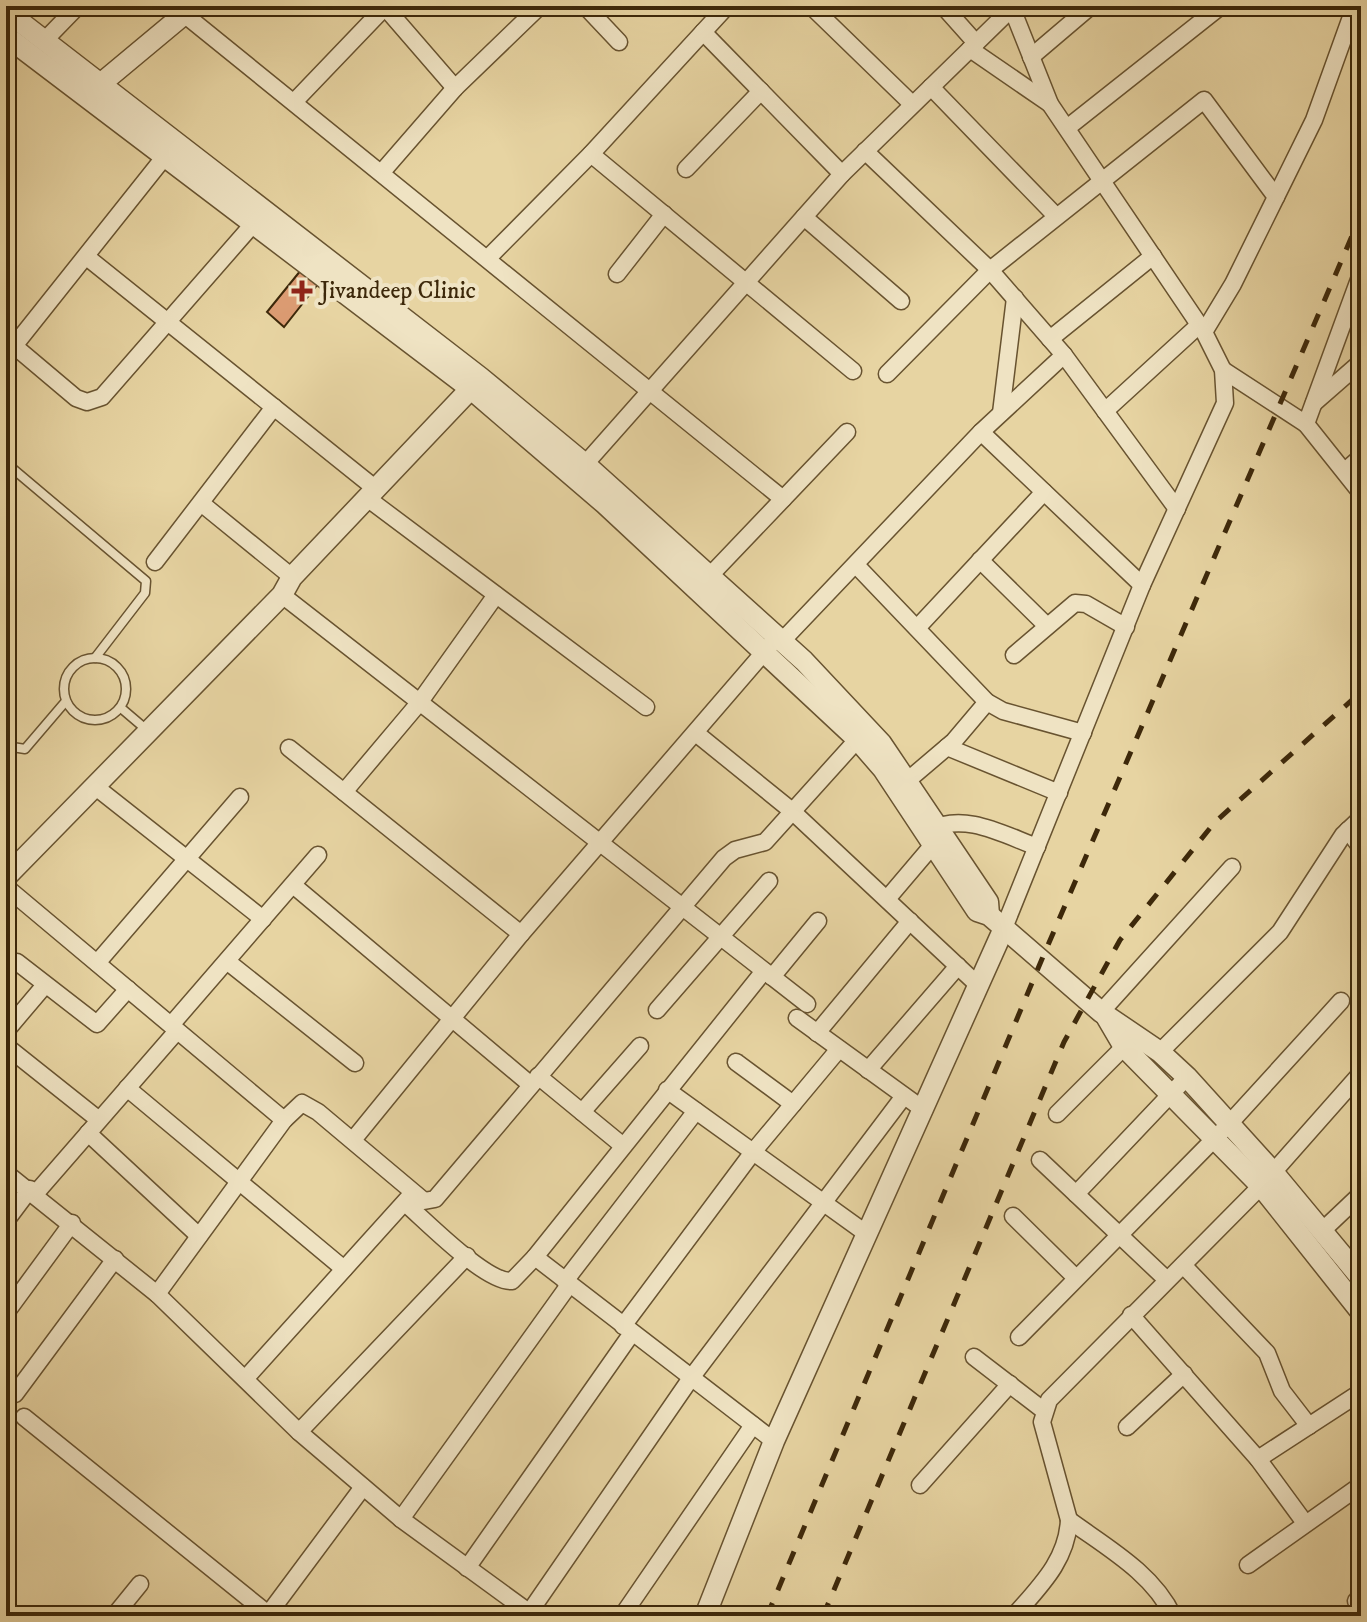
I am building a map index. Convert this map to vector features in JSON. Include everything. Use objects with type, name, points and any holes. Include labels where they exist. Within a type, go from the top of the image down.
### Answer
[{"type":"street","points":[[45,40],[78,6]]},
{"type":"street","points":[[294,102],[385,6],[455,88]]},
{"type":"street","points":[[382,172],[455,88],[540,6]]},
{"type":"street","points":[[585,6],[619,42]]},
{"type":"street","points":[[488,258],[591,154],[727,6]]},
{"type":"street","points":[[811,6],[912,104]]},
{"type":"street","points":[[943,6],[973,46],[1050,104]]},
{"type":"street","points":[[1031,57],[1091,6]]},
{"type":"street","points":[[1067,128],[1221,6]]},
{"type":"street","points":[[1105,411],[1202,329],[1233,284],[1314,120],[1355,6]]},
{"type":"street","points":[[579,471],[842,174],[1011,7],[1050,104],[1202,329],[1223,370],[1225,403],[1142,585],[1037,847],[997,922],[979,986],[774,1441],[705,1616]]},
{"type":"street","points":[[94,89],[189,10],[294,102],[783,499]]},
{"type":"street","points":[[6,11],[45,40],[166,155],[254,223],[346,283]]},
{"type":"street","points":[[703,32],[842,174]]},
{"type":"street","points":[[6,36],[94,89],[476,384],[579,471],[775,643],[907,781],[932,835]]},
{"type":"street","points":[[931,87],[1056,216]]},
{"type":"street","points":[[686,169],[761,91]]},
{"type":"street","points":[[887,374],[990,270],[1204,100],[1276,197]]},
{"type":"street","points":[[865,151],[990,270],[1015,298],[1064,355],[1177,509]]},
{"type":"street","points":[[591,154],[853,371]]},
{"type":"street","points":[[166,155],[88,258],[10,342],[76,398],[94,401],[169,323],[254,223]]},
{"type":"street","points":[[617,274],[664,214]]},
{"type":"street","points":[[804,217],[901,301]]},
{"type":"street","points":[[1050,339],[1153,256]]},
{"type":"street","points":[[88,258],[274,407],[496,595],[646,707]]},
{"type":"street","points":[[1306,424],[1361,274]]},
{"type":"street","points":[[1001,413],[1015,298]]},
{"type":"street","points":[[353,1140],[521,934],[775,643],[856,565],[981,432],[1064,355]]},
{"type":"street","points":[[1313,403],[1361,362]]},
{"type":"street","points":[[1223,370],[1306,424],[1361,493]]},
{"type":"street","points":[[6,877],[150,733],[476,384]]},
{"type":"street","points":[[155,562],[274,407]]},
{"type":"street","points":[[703,582],[847,432]]},
{"type":"street","points":[[981,432],[1142,585]]},
{"type":"street","points":[[1345,471],[1361,457]]},
{"type":"street","points":[[918,627],[1044,492]]},
{"type":"street","points":[[201,503],[287,586],[419,703],[768,974],[802,1011],[817,1033],[924,1110]]},
{"type":"street","points":[[980,560],[1047,626]]},
{"type":"street","points":[[856,565],[987,702],[1003,711],[1083,733]]},
{"type":"street","points":[[344,792],[419,703],[496,595]]},
{"type":"street","points":[[1014,655],[1070,605],[1080,603],[1126,627]]},
{"type":"street","points":[[907,781],[947,747],[987,702]]},
{"type":"street","points":[[697,734],[792,811],[979,986]]},
{"type":"street","points":[[410,1198],[424,1201],[435,1199],[729,853],[765,842],[862,734]]},
{"type":"street","points":[[862,734],[883,769],[932,835],[988,902],[997,922],[1103,1013],[1172,1093],[1222,1131],[1267,1179],[1323,1230],[1361,1278]]},
{"type":"street","points":[[947,747],[1059,793]]},
{"type":"street","points":[[289,748],[521,934]]},
{"type":"street","points":[[97,788],[263,919]]},
{"type":"street","points":[[97,963],[240,797]]},
{"type":"street","points":[[1160,1052],[1280,932],[1348,830],[1361,818]]},
{"type":"street","points":[[887,899],[932,835],[973,824],[1037,847]]},
{"type":"street","points":[[1348,830],[1361,848]]},
{"type":"street","points":[[6,1221],[127,1088],[318,855]]},
{"type":"street","points":[[1103,1013],[1232,867]]},
{"type":"street","points":[[657,1010],[769,881]]},
{"type":"street","points":[[293,885],[451,1017],[582,1112],[622,1145]]},
{"type":"street","points":[[6,887],[284,1120]]},
{"type":"street","points":[[157,1294],[284,1120],[296,1107],[308,1104],[353,1140],[467,1256],[507,1281],[518,1276],[667,1090],[818,921]]},
{"type":"street","points":[[817,1033],[910,921]]},
{"type":"street","points":[[17,962],[97,1024],[128,989]]},
{"type":"street","points":[[228,962],[355,1063]]},
{"type":"street","points":[[868,1070],[958,966]]},
{"type":"street","points":[[6,1031],[45,985]]},
{"type":"street","points":[[1019,1337],[1222,1131],[1341,1001]]},
{"type":"street","points":[[1130,1041],[1160,1052],[1187,1077],[1222,1131]]},
{"type":"street","points":[[1057,1114],[1130,1041]]},
{"type":"street","points":[[6,1046],[99,1120]]},
{"type":"street","points":[[582,1112],[640,1046]]},
{"type":"street","points":[[467,1568],[753,1152],[839,1049]]},
{"type":"street","points":[[736,1062],[793,1104]]},
{"type":"street","points":[[1014,1616],[1055,1567],[1065,1544],[1069,1520],[1042,1422],[1043,1410],[1058,1390],[1267,1179],[1361,1073]]},
{"type":"street","points":[[1076,1194],[1187,1077]]},
{"type":"street","points":[[127,1088],[240,1179],[344,1269]]},
{"type":"street","points":[[667,1090],[867,1234]]},
{"type":"street","points":[[6,1173],[33,1191],[157,1294],[299,1432],[401,1519],[532,1614],[691,1378],[904,1096]]},
{"type":"street","points":[[401,1519],[567,1283],[696,1111]]},
{"type":"street","points":[[88,1133],[199,1236]]},
{"type":"street","points":[[1040,1160],[1167,1280]]},
{"type":"street","points":[[1267,1179],[1358,1300]]},
{"type":"street","points":[[1323,1230],[1361,1194]]},
{"type":"street","points":[[245,1379],[410,1198]]},
{"type":"street","points":[[1013,1216],[1076,1278]]},
{"type":"street","points":[[6,1313],[72,1223]]},
{"type":"street","points":[[299,1432],[467,1256]]},
{"type":"street","points":[[535,1257],[774,1441]]},
{"type":"street","points":[[15,1394],[115,1259]]},
{"type":"street","points":[[1183,1265],[1267,1353],[1282,1391],[1309,1426]]},
{"type":"street","points":[[1131,1315],[1258,1459],[1305,1523]]},
{"type":"street","points":[[974,1357],[1043,1410]]},
{"type":"street","points":[[1127,1427],[1184,1374]]},
{"type":"street","points":[[920,1485],[1010,1384]]},
{"type":"street","points":[[1258,1459],[1361,1392]]},
{"type":"street","points":[[24,1417],[268,1615],[363,1487]]},
{"type":"street","points":[[622,1616],[753,1425]]},
{"type":"street","points":[[1248,1565],[1361,1485]]},
{"type":"street","points":[[1069,1520],[1139,1572],[1157,1589],[1173,1616]]},
{"type":"street","points":[[114,1616],[140,1584]]},
{"type":"lane","points":[[6,463],[146,581],[145,593],[95,658],[72,668],[64,684],[66,701],[78,716],[97,721],[106,719],[121,708],[127,689],[125,679],[114,664],[95,658]]},
{"type":"lane","points":[[6,746],[25,749],[66,701]]},
{"type":"lane","points":[[121,708],[150,733]]},
{"type":"building","points":[[301,270],[318,284],[284,327],[267,312]]},
{"type":"railway","points":[[767,1616],[1042,959],[1361,215]]},
{"type":"railway","points":[[823,1616],[1064,1042],[1120,940],[1215,822],[1361,692]]},
{"type":"place","name":"Jivandeep Clinic","points":[[302,291]]}]
